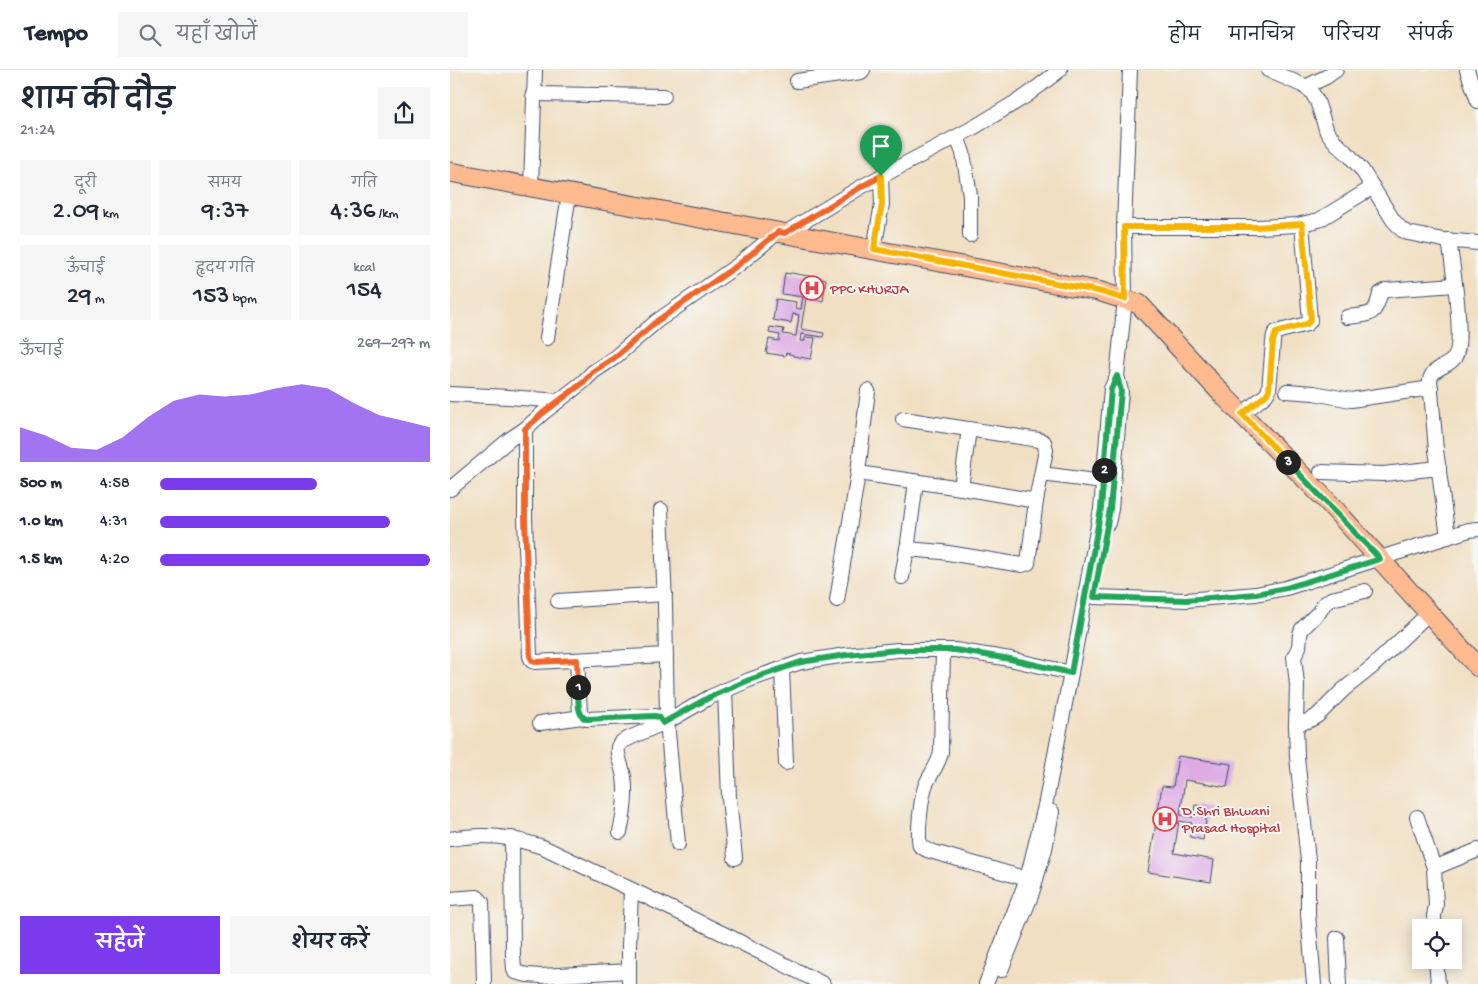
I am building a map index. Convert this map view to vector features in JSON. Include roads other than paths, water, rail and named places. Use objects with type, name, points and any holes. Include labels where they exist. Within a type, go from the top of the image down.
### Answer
[{"type":"main road","points":[[450,172],[1098,291],[1139,304],[1328,502],[1478,667]]},
{"type":"street","points":[[531,186],[535,70]]},
{"type":"street","points":[[797,81],[861,72],[863,70]]},
{"type":"street","points":[[450,489],[510,439],[584,382],[592,372],[614,358],[657,321],[738,265],[781,232],[881,176],[957,137],[1026,96],[1060,70]]},
{"type":"street","points":[[986,984],[1027,879],[1045,806],[1101,509],[1111,389],[1117,376],[1125,299],[1124,227],[1130,70]]},
{"type":"street","points":[[1268,70],[1311,91],[1317,101],[1328,132],[1362,170],[1393,220],[1402,230],[1408,233],[1478,243]]},
{"type":"street","points":[[1305,87],[1336,70]]},
{"type":"street","points":[[1467,70],[1478,101]]},
{"type":"street","points":[[533,94],[664,96]]},
{"type":"street","points":[[957,137],[963,153],[970,195],[970,235]]},
{"type":"street","points":[[874,249],[882,204],[881,176]]},
{"type":"street","points":[[1124,227],[1257,227],[1302,224],[1319,220],[1373,187]]},
{"type":"street","points":[[547,338],[569,194]]},
{"type":"street","points":[[1242,414],[1266,395],[1269,390],[1273,342],[1276,332],[1307,324],[1311,318],[1302,224]]},
{"type":"street","points":[[1448,537],[1430,380],[1431,375],[1436,369],[1455,357],[1458,349],[1459,337],[1455,285],[1449,240]]},
{"type":"street","points":[[1347,318],[1374,311],[1380,294],[1386,290],[1455,285]]},
{"type":"street","points":[[995,984],[1031,896],[1045,850],[1112,499],[1121,391],[1117,376]]},
{"type":"street","points":[[1287,391],[1314,393],[1351,400],[1431,388]]},
{"type":"street","points":[[837,600],[858,473],[868,391]]},
{"type":"street","points":[[450,394],[559,401]]},
{"type":"street","points":[[903,419],[1039,440],[1044,442],[1046,450],[1036,501],[1028,563],[907,549]]},
{"type":"street","points":[[525,429],[525,518],[530,656],[532,660],[535,662],[666,655]]},
{"type":"street","points":[[961,488],[969,430]]},
{"type":"street","points":[[1321,472],[1383,474],[1439,468]]},
{"type":"street","points":[[858,473],[1036,501]]},
{"type":"street","points":[[1042,474],[1103,482]]},
{"type":"street","points":[[902,577],[916,482]]},
{"type":"street","points":[[661,510],[665,594],[665,722],[678,844]]},
{"type":"street","points":[[1094,597],[1186,600],[1256,594],[1286,588],[1469,530],[1478,529]]},
{"type":"street","points":[[1314,984],[1308,914],[1308,861],[1297,757],[1297,684],[1294,657],[1299,647],[1302,629],[1328,601],[1365,591]]},
{"type":"street","points":[[558,601],[665,594]]},
{"type":"street","points":[[1296,725],[1317,716],[1343,690],[1372,667],[1429,613]]},
{"type":"street","points":[[620,832],[624,812],[625,787],[618,747],[623,741],[665,722],[725,690],[782,668],[801,662],[846,655],[898,650],[955,650],[1010,659],[1071,673]]},
{"type":"street","points":[[943,650],[941,752],[940,759],[927,782],[924,792],[920,820],[920,846],[927,850],[1027,879]]},
{"type":"street","points":[[577,660],[580,713],[582,717]]},
{"type":"street","points":[[782,668],[786,763]]},
{"type":"street","points":[[725,690],[729,798],[735,858]]},
{"type":"street","points":[[540,723],[582,717],[586,719],[655,716],[665,722]]},
{"type":"street","points":[[1417,817],[1434,868],[1436,905],[1434,919]]},
{"type":"street","points":[[450,839],[471,835],[487,835],[512,838],[542,847],[728,936],[823,984]]},
{"type":"street","points":[[512,838],[514,962],[516,972],[541,976],[629,977],[631,890]]},
{"type":"street","points":[[1434,868],[1478,850]]},
{"type":"street","points":[[450,899],[478,897],[482,902],[484,984]]},
{"type":"street","points":[[1337,938],[1340,984]]},
{"type":"street","points":[[1437,969],[1438,984]]},
{"type":"place","name":"PPC KHURJA","points":[[812,288]]},
{"type":"place","name":"D.Shri Bhwani Prasad Hospital","points":[[1165,819]]}]
